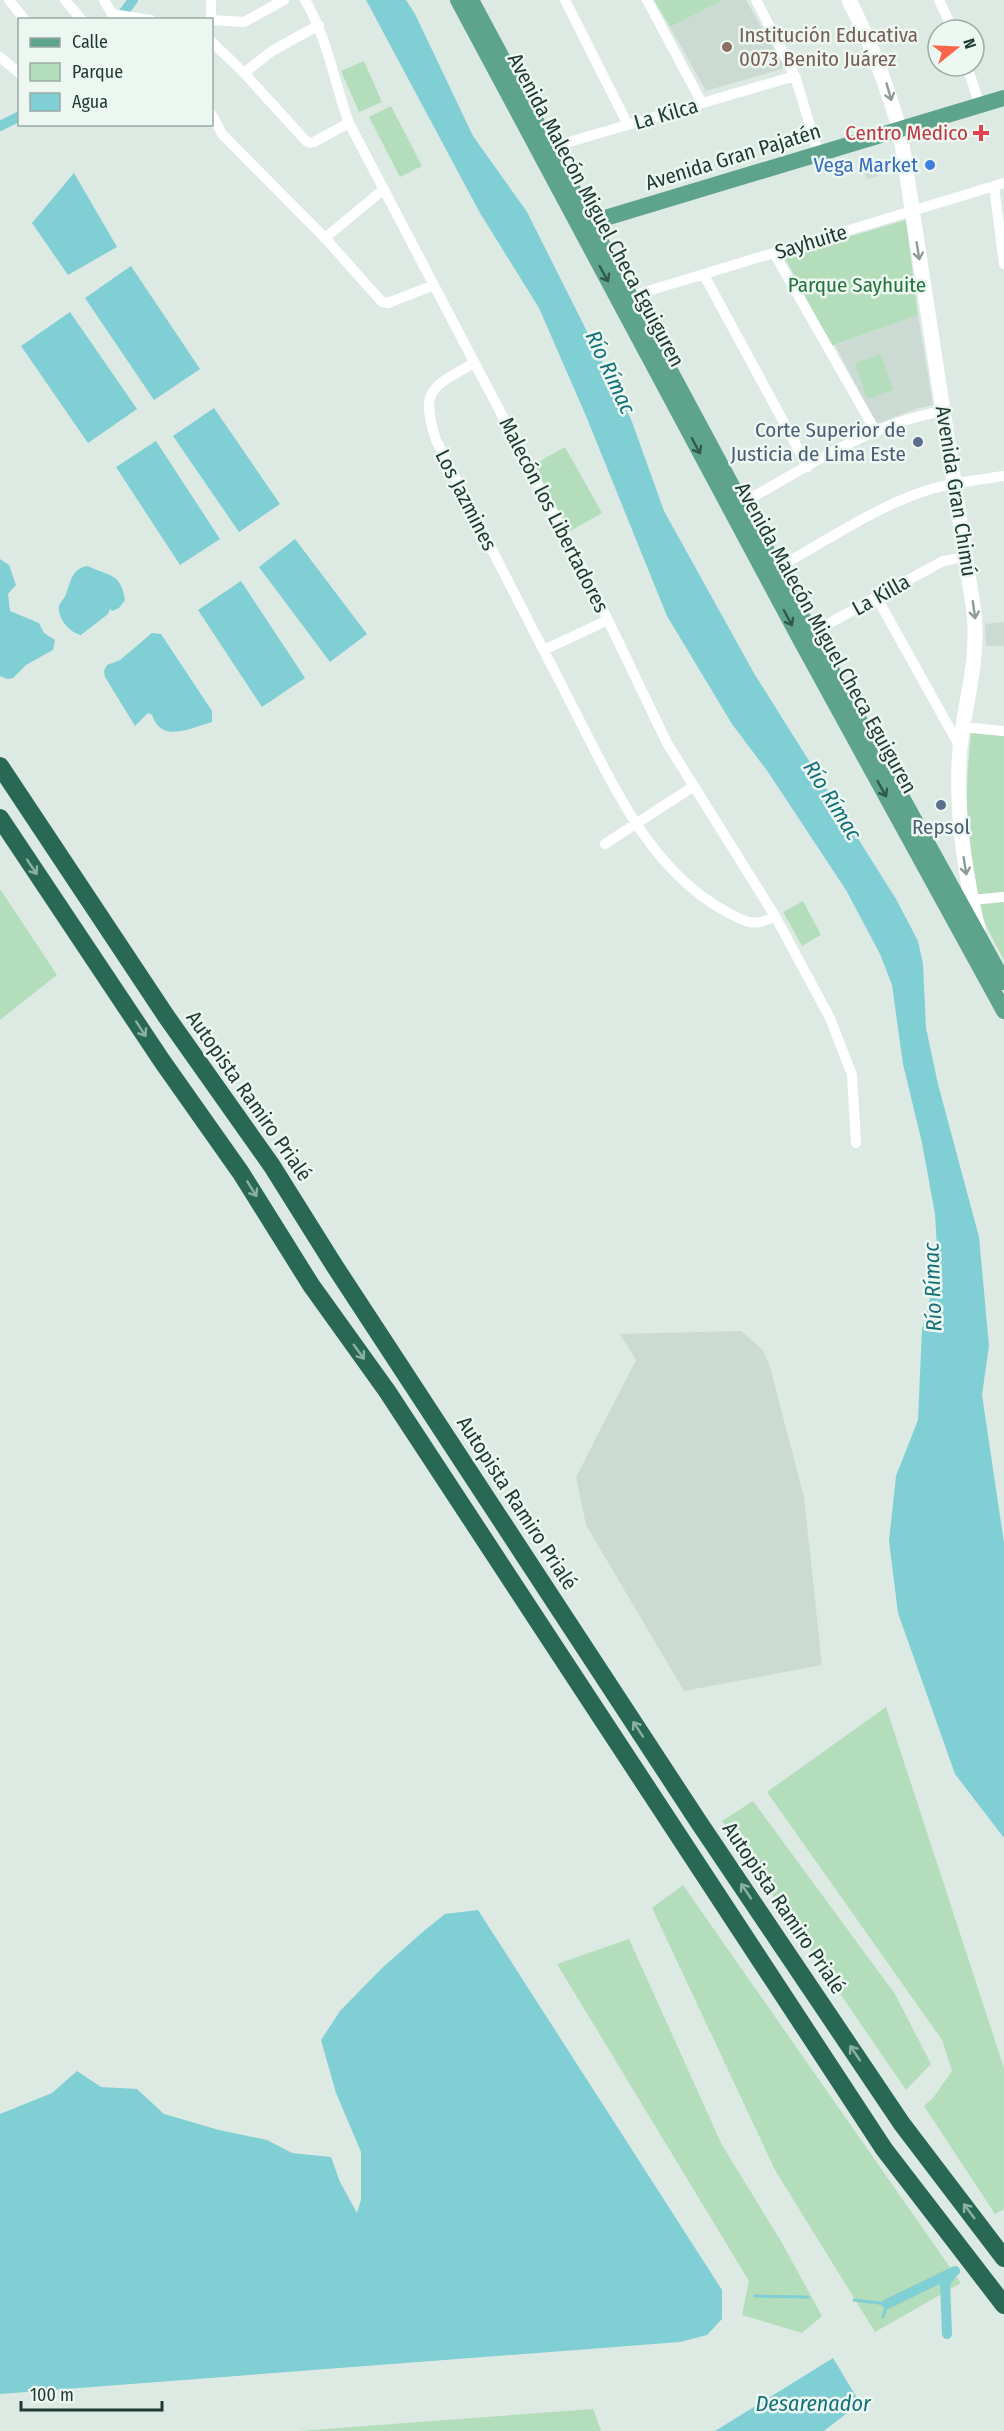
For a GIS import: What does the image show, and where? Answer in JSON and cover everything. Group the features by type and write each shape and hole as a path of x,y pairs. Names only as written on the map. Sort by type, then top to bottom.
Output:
{"highway":[{"name":"Autopista Ramiro Prialé","path":"0,766 166,1016 272,1166 334,1265 711,1840 902,2124 1004,2258"},
{"path":"0,818 162,1061 241,1173 311,1285 387,1391 884,2149 1004,2305"}],"main road":[{"name":"Avenida Malecón Miguel Checa Eguiguren","path":"458,0 544,149 806,636 999,986"},
{"name":"Avenida Malecón Miguel Checa Eguiguren","path":"471,0 544,149"},
{"name":"Avenida Gran Pajatén","path":"585,225 1004,98"},
{"name":"Avenida Malecón Miguel Checa Eguiguren","path":"625,298 777,568 806,636 981,942 999,986 1004,1011"}],"street":[{"path":"9,0 23,18"},
{"path":"65,0 80,18"},
{"path":"104,0 117,16 134,18"},
{"path":"211,0 211,18"},
{"path":"213,20 244,22 284,0"},
{"name":"Malecón los Libertadores","path":"305,0 319,25 349,123 608,620 668,743 775,916 830,1018 852,1075 856,1143"},
{"path":"565,0 628,124"},
{"path":"647,0 702,103"},
{"path":"756,0 795,76 819,155"},
{"name":"Avenida Gran Chimú","path":"849,0 877,57 900,131 974,612 976,642 974,670 961,747 960,819 962,852 981,942"},
{"path":"939,0 947,18"},
{"path":"244,73 272,51 319,25"},
{"path":"213,43 310,143 349,123"},
{"path":"0,57 18,72"},
{"name":"La Kilca","path":"544,149 795,76"},
{"path":"971,78 980,106"},
{"path":"213,117 222,134 325,238 382,302 388,303 434,285"},
{"path":"999,185 1004,264"},
{"name":"Sayhuite","path":"625,298 999,185"},
{"path":"325,238 384,189"},
{"path":"774,253 875,430"},
{"path":"704,275 808,466"},
{"name":"Los Jazmines","path":"474,363 434,388 427,404 430,424 436,440 625,808 667,865 702,897 753,924 764,922 775,916"},
{"path":"742,503 875,430 906,419 944,411"},
{"path":"777,568 904,499 934,488 1004,476"},
{"name":"La Killa","path":"806,636 943,561 965,556"},
{"path":"877,598 961,747"},
{"path":"544,650 608,620"},
{"path":"963,727 1004,731"},
{"path":"605,844 694,786"},
{"path":"971,900 1004,897"}],"shaded area":[{"name":"Institución Educativa 0073 Benito Juárez","path":"723,0 746,0 785,68 706,91 670,27"},
{"path":"893,156 895,170 867,179 863,166"},
{"path":"918,315 933,405 915,409 876,424 835,345"},
{"path":"1004,622 1004,646 986,646 985,624"},
{"path":"741,1331 763,1350 770,1367 804,1497 822,1665 684,1691 586,1525 576,1477 636,1360 620,1334"}],"green space":[{"path":"654,0 723,0 670,27"},
{"path":"364,61 382,102 359,112 341,71"},
{"path":"391,106 422,166 400,177 369,117"},
{"name":"Parque Sayhuite","path":"906,220 918,315 831,346 784,256"},
{"path":"881,354 893,390 867,399 855,363"},
{"path":"565,447 602,513 570,531 533,465"},
{"path":"971,733 1004,736 1004,960 980,909 973,881 967,818"},
{"path":"0,889 57,975 0,1020"},
{"path":"803,901 821,935 802,946 783,912"},
{"path":"886,1707 1004,2068 1004,2209 995,2214 924,2106 933,2098 952,2071 942,2040 767,1792"},
{"path":"753,1801 895,1994 931,2064 906,2090 722,1821"},
{"path":"683,1885 961,2283 875,2332 775,2170 652,1908"},
{"path":"629,1939 722,2145 782,2243 822,2316 802,2333 742,2315 749,2281 557,1964"},
{"path":"593,2409 601,2431 299,2431"}],"water":[{"name":"Río Rímac","path":"366,0 406,0 415,14 473,136 527,212 631,419 664,511 755,675 896,899 918,941 923,964 926,1028 938,1084 979,1237 989,1346 982,1395 1004,1543 1004,1838 955,1774 898,1613 889,1541 896,1476 918,1420 922,1329 938,1267 935,1214 922,1143 903,1064 892,985 880,954 846,890 768,772 732,724 667,616 586,416 539,308 480,213"},
{"path":"74,173 117,247 68,275 32,223"},
{"path":"131,266 200,369 154,400 85,298"},
{"path":"70,312 137,409 88,443 21,346"},
{"path":"214,408 280,504 239,532 173,436"},
{"path":"156,441 220,539 180,565 116,467"},
{"path":"295,539 367,634 330,662 259,567"},
{"path":"0,559 9,565 16,585 8,594 10,611 39,623 44,633 55,640 53,650 26,665 13,678 7,679 0,676"},
{"path":"88,566 117,580 125,600 119,608 112,611 110,609 108,614 81,635 65,624 60,615 59,606 75,572"},
{"path":"241,581 305,678 262,707 198,610"},
{"path":"152,633 161,634 212,711 212,722 178,732 170,732 162,729 148,713 135,726 105,677 104,671 107,665 120,660"},
{"path":"478,1910 722,2290 722,2319 707,2335 680,2342 0,2394 0,2114 52,2093 77,2071 101,2087 137,2089 164,2114 219,2130 267,2140 292,2153 331,2157 340,2182 357,2213 361,2200 361,2152 336,2093 321,2040 340,2011 382,1968 425,1930 445,1914"},
{"name":"Desarenador","path":"833,2358 860,2403 824,2431 715,2431"}],"waterway":[{"path":"120,18 133,0"},
{"path":"0,126 18,117"},
{"path":"887,2304 955,2271"},
{"path":"947,2334 945,2283 952,2274"},
{"path":"755,2296 808,2297"},
{"path":"854,2300 887,2304 883,2317"}],"place":[{"name":"Institución Educativa 0073 Benito Juárez","path":"727,47"},
{"name":"Centro Medico","path":"981,133"},
{"name":"Vega Market","path":"930,165"},
{"name":"Corte Superior de Justicia de Lima Este","path":"918,442"},
{"name":"Repsol","path":"941,805"}]}
